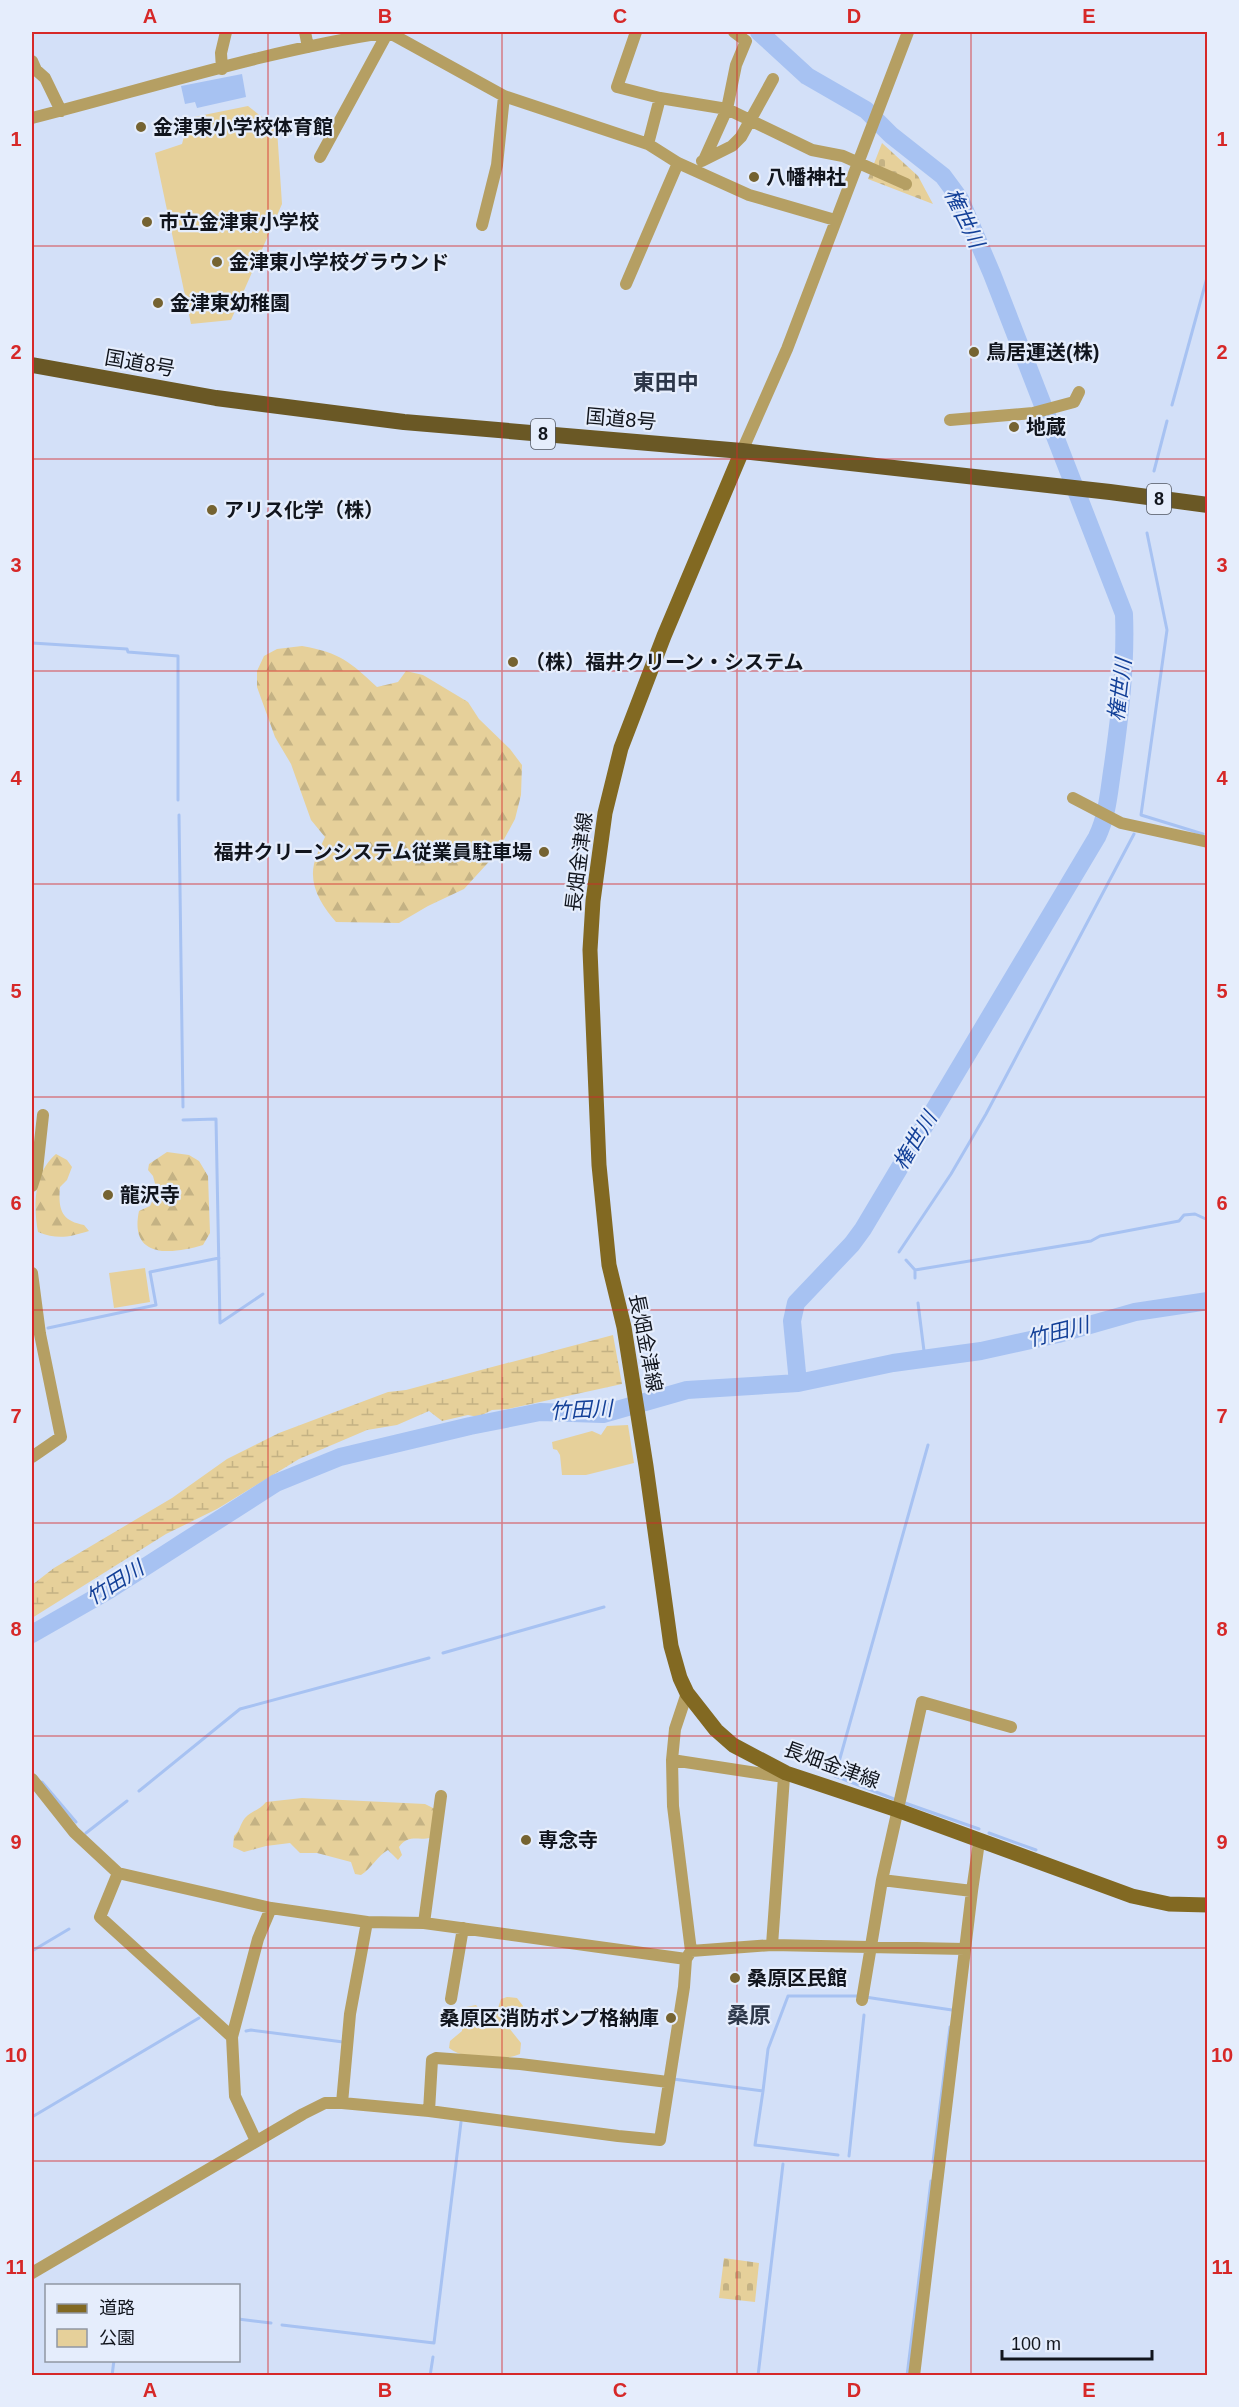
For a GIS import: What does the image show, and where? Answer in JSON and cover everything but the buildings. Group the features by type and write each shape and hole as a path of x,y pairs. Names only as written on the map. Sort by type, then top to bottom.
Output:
{"highway":[{"name":"国道8号","path":"32,365 216,398 404,422 742,451 1110,492 1208,506"}],"main road":[{"name":"長畑金津線","path":"742,451 664,636 621,748 605,813 597,865 590,950 597,1143 609,1265 624,1327 671,1646 680,1678 687,1693 716,1730 733,1745 785,1775 897,1810 1132,1896 1169,1904 1208,1905"}],"street":[{"path":"222,69 221,53 226,32"},
{"path":"306,32 308,47"},
{"path":"32,118 308,47 378,32 389,32 504,96 648,144 683,165 749,195 835,220"},
{"path":"320,157 389,32"},
{"path":"636,32 617,87 660,98 727,109 812,150 843,156 906,184"},
{"path":"704,160 727,109 736,65 746,41 734,32"},
{"path":"742,451 787,349 908,32"},
{"path":"32,60 36,70 45,78 61,111"},
{"path":"683,165 704,160 732,147 751,120 773,79"},
{"path":"482,225 496,165 504,96"},
{"path":"648,144 660,98"},
{"path":"626,284 683,165"},
{"path":"951,420 1033,413 1077,397"},
{"path":"1073,798 1121,823 1208,842"},
{"path":"32,1186 37,1170 43,1115"},
{"path":"32,1273 35,1328 61,1437 32,1457"},
{"path":"32,2273 256,2141 326,2103 429,2111 660,2140 689,1955 673,1806 672,1760 675,1729 687,1693"},
{"path":"862,2000 882,1880 922,1702 1011,1727"},
{"path":"672,1760 785,1775 772,1945"},
{"path":"32,1779 74,1832 118,1873 271,1908 367,1922 424,1923 689,1955 772,1945 965,1949"},
{"path":"424,1923 441,1796"},
{"path":"914,2376 972,1891 980,1842"},
{"path":"118,1873 100,1917 232,2037"},
{"path":"882,1880 972,1891"},
{"path":"256,2141 235,2096 232,2037 258,1939 271,1908"},
{"path":"342,2103 350,2013 367,1922"},
{"path":"452,1999 463,1928"},
{"path":"429,2111 432,2060 436,2058 520,2064 668,2082"}],"green space":[{"name":"金津東小学校グラウンド","path":"248,106 277,129 282,204 231,320 191,324 155,153 182,144 189,118"},
{"path":"882,143 918,176 933,204 868,179"},
{"path":"302,646 336,655 377,687 398,682 406,671 423,675 468,702 479,719 510,749 522,765 521,795 515,819 496,854 464,889 399,923 336,922 315,888 314,864 325,837 311,820 291,764 275,737 257,687 257,671 264,656 277,649"},
{"path":"167,1152 189,1155 199,1161 208,1176 210,1233 203,1245 178,1251 166,1251 146,1245 140,1238 139,1211 150,1206 157,1191 153,1176 148,1170 149,1164"},
{"path":"56,1154 67,1160 72,1167 67,1180 60,1187 63,1213 70,1220 84,1225 89,1231 64,1237 38,1232 36,1200 39,1180 43,1170"},
{"path":"145,1268 150,1302 114,1308 109,1273"},
{"path":"613,1335 622,1384 508,1409 492,1410 478,1417 468,1415 442,1421 429,1411 397,1425 367,1430 299,1459 217,1509 166,1534 32,1618 32,1585 54,1568 172,1498 227,1459 279,1433 388,1392 406,1390"},
{"path":"628,1425 634,1463 586,1475 562,1475 560,1455 557,1450 553,1449 552,1442 592,1431 601,1435 607,1426"},
{"path":"302,1798 425,1804 435,1809 432,1837 407,1840 399,1847 402,1855 398,1860 388,1850 361,1875 355,1874 351,1862 317,1853 300,1853 290,1843 244,1852 233,1847 234,1836 245,1818 266,1802"},
{"path":"517,1998 523,2006 520,2019 513,2021 509,2028 521,2043 520,2054 494,2059 464,2055 449,2048 450,2041 462,2031 462,2017 466,2007 476,2005 487,2018 495,2017 501,1999"},
{"path":"724,2258 759,2263 755,2302 719,2298"}],"water":[{"path":"242,74 246,97 197,108 195,102 185,104 181,86"}],"waterway":[{"name":"権世川","path":"759,32 807,76 866,110 891,135 943,176 960,199 992,274 1124,614 1120,709 1108,802 1101,828 863,1229 852,1244 796,1303 792,1321 798,1383"},
{"path":"1172,405 1208,274"},
{"path":"1154,471 1167,421"},
{"path":"1147,533 1167,630 1141,815 1203,834"},
{"path":"32,643 127,649 128,652 178,656 178,800"},
{"path":"179,815 183,1107"},
{"path":"899,1252 951,1174 986,1114 1134,834"},
{"path":"183,1120 216,1119 220,1323 263,1294"},
{"path":"906,1260 915,1270 1091,1241 1100,1236 1179,1221 1184,1215 1195,1214 1208,1220"},
{"path":"48,1328 156,1305 150,1272 219,1258"},
{"path":"915,1270 915,1278"},
{"name":"竹田川","path":"32,1634 109,1590 276,1483 340,1457 540,1412 603,1414 687,1390 798,1383 893,1363 981,1351 1058,1334 1135,1312 1208,1301"},
{"path":"918,1303 925,1359"},
{"path":"894,1799 835,1776 928,1445"},
{"path":"443,1653 604,1607"},
{"path":"139,1791 240,1709 429,1658"},
{"path":"42,1782 76,1822"},
{"path":"86,1833 127,1801"},
{"path":"905,1803 979,1829"},
{"path":"989,1833 1036,1850"},
{"path":"32,1951 69,1929"},
{"path":"673,2079 763,2091 768,2049 788,1996 858,1996"},
{"path":"865,1997 952,2010"},
{"path":"849,2156 864,2015"},
{"path":"32,2117 199,2018"},
{"path":"933,2162 950,2027"},
{"path":"246,2031 343,2042"},
{"path":"763,2091 755,2145 838,2155"},
{"path":"282,2325 434,2343 461,2122"},
{"path":"758,2376 783,2164"},
{"path":"907,2376 931,2181"},
{"path":"240,2319 271,2323"},
{"path":"430,2376 433,2357"},
{"path":"112,2376 114,2362"}],"place":[{"name":"金津東小学校体育館","path":"141,127"},
{"name":"八幡神社","path":"754,177"},
{"name":"市立金津東小学校","path":"147,222"},
{"name":"金津東小学校グラウンド","path":"217,262"},
{"name":"金津東幼稚園","path":"158,303"},
{"name":"鳥居運送(株)","path":"974,352"},
{"name":"地蔵","path":"1014,427"},
{"name":"アリス化学（株）","path":"212,510"},
{"name":"（株）福井クリーン・システム","path":"513,662"},
{"name":"福井クリーンシステム従業員駐車場","path":"544,852"},
{"name":"龍沢寺","path":"108,1195"},
{"name":"専念寺","path":"526,1840"},
{"name":"桑原区民館","path":"735,1978"},
{"name":"桑原区消防ポンプ格納庫","path":"671,2018"}],"district":[{"name":"東田中","path":"666,382"},
{"name":"桑原","path":"749,2015"}]}
